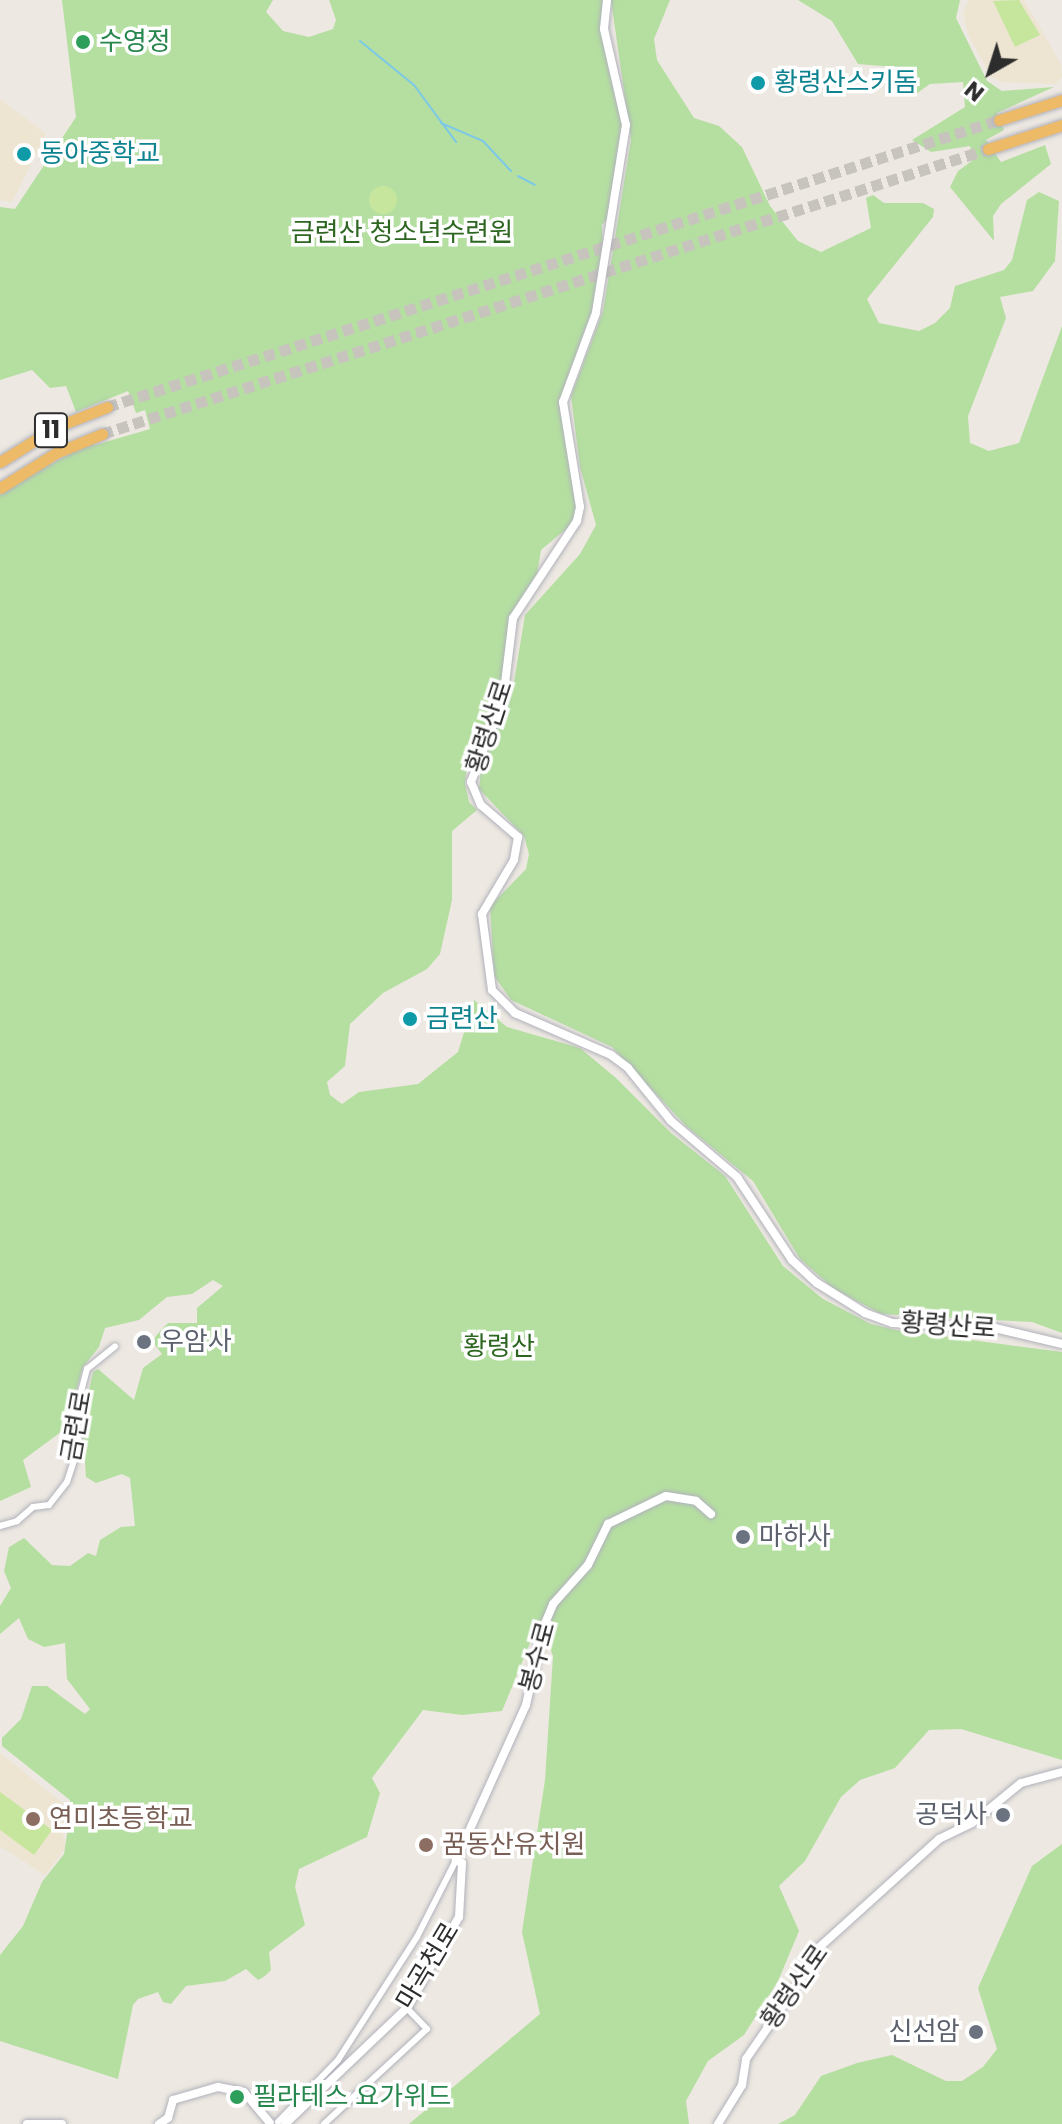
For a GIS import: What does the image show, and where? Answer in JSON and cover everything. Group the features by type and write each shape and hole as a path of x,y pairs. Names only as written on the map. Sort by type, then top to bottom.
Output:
{"highway":[{"path":"999,120 1062,100"},
{"path":"988,149 1062,125"},
{"name":"11","path":"0,462 56,427 107,407"},
{"name":"11","path":"0,488 56,453 102,434"}],"street":[{"name":"황령산로","path":"607,0 604,29 626,125 596,313 563,402 580,507 577,521 513,618 503,699 471,782 481,805 518,837 514,860 485,900 482,914 492,990 515,1013 611,1055 628,1068 671,1121 737,1177 792,1260 817,1283 865,1313 892,1323 995,1328 1062,1344"},
{"name":"금련로","path":"0,1526 17,1521 33,1507 49,1505 67,1482 79,1444 75,1415 87,1369 115,1346"},
{"name":"봉수로","path":"456,1860 526,1705 553,1604 588,1565 608,1524 666,1496 696,1501 711,1514"},
{"name":"황령산로","path":"718,2124 742,2085 746,2059 800,1981 813,1953 852,1914 890,1888 930,1846 972,1823 1021,1783 1062,1772"},
{"name":"마곡천로","path":"276,2123 407,2008 459,1917 462,1863 456,1860"},
{"path":"159,2124 168,2118 173,2100 218,2087 244,2092 276,2123 338,2060 417,1937 456,1860"},
{"path":"324,2124 427,2029 407,2008"},
{"path":"27,2124 62,2124"}],"shaded area":[{"path":"969,0 1024,0 1061,64 1062,77 1055,84 1003,82 991,77 968,34 963,13"},
{"path":"0,99 46,134 12,202 0,200"},
{"name":"연미초등학교","path":"0,1753 69,1808 61,1830 67,1846 45,1875 0,1846"}],"green space":[{"name":"황령산","path":"62,0 273,0 266,12 283,31 309,37 333,29 336,20 329,0 604,0 602,27 624,124 611,215 602,225 603,250 593,308 563,390 577,506 572,524 541,550 537,575 512,614 500,696 468,756 465,783 469,802 477,810 452,831 452,900 440,954 427,969 383,993 350,1024 345,1066 327,1082 330,1095 342,1104 359,1092 418,1084 458,1052 474,1000 507,1027 580,1048 616,1078 671,1133 725,1176 783,1266 823,1299 871,1324 896,1330 1062,1352 1062,1760 961,1729 929,1730 895,1768 860,1780 841,1797 805,1861 779,1886 799,1931 778,1981 744,2035 708,2061 686,2101 689,2124 409,2124 540,2014 522,1932 545,1780 553,1656 539,1621 502,1711 462,1715 423,1710 372,1778 380,1793 367,1837 299,1869 295,1887 305,1925 269,1952 271,1970 265,1976 258,1980 246,1969 225,1981 186,1986 171,2004 163,2002 158,1992 138,1999 133,2005 118,2079 0,2041 0,1955 23,1926 42,1882 64,1854 71,1808 70,1800 2,1746 2,1738 21,1719 32,1686 47,1686 85,1714 90,1709 67,1679 65,1643 44,1647 28,1639 19,1618 0,1634 0,1606 11,1588 4,1571 9,1547 24,1538 52,1565 70,1566 88,1553 96,1556 100,1540 121,1527 135,1526 130,1478 122,1474 96,1483 86,1477 82,1421 93,1372 98,1369 134,1400 143,1368 162,1354 152,1341 168,1323 197,1323 197,1308 223,1286 213,1280 192,1294 167,1297 139,1320 105,1328 99,1347 83,1367 65,1429 23,1460 31,1487 0,1501 0,492 93,441 95,445 150,429 145,410 136,413 128,391 76,412 66,386 50,388 32,370 0,380 0,207 15,209 76,117"},
{"path":"611,0 670,0 654,39 657,60 694,118 719,126 742,147 770,206 798,241 821,252 871,228 866,198 873,195 884,203 923,203 934,209 933,217 867,299 879,323 919,331 935,323 950,308 955,286 1004,270 1012,260 1027,200 1039,192 1059,201 1055,261 1033,291 1000,297 1006,318 968,416 970,443 989,451 1019,443 1062,326 1062,1333 1032,1322 881,1314 833,1288 800,1259 753,1181 687,1127 612,1047 511,1000 494,976 490,906 526,869 529,854 524,836 479,789 483,751 513,688 525,615 580,554 596,525 580,467 571,396 603,311 631,140"},
{"path":"798,0 960,0 956,18 987,81 1002,91 1054,87 997,113 1004,130 986,140 1001,162 1045,145 1051,164 1001,204 993,216 994,241 950,187 958,171 973,160 970,146 931,152 912,140 965,107 963,82 930,84 913,96 890,92 894,67 858,64 832,21"},
{"path":"1019,0 1040,35 1015,47 993,1"},
{"path":"383,186 393,190 397,200 393,210 383,214 373,210 369,200 373,190"},
{"path":"0,1792 52,1830 34,1855 0,1830"},
{"path":"1062,1844 1062,2124 778,2124 795,2115 821,2076 857,2063 892,2055 946,2081 962,2081 983,2067 997,2049 978,1988 1032,1866"}],"waterway":[{"path":"360,41 414,85 456,142"},
{"path":"441,123 483,141 511,171"},
{"path":"518,176 535,185"}],"tunnel":[{"path":"107,407 999,120"},
{"path":"102,434 988,149"}],"place":[{"name":"수영정","path":"83,42"},
{"name":"황령산스키돔","path":"758,83"},
{"name":"동아중학교","path":"24,154"},
{"name":"금련산","path":"410,1019"},
{"name":"우암사","path":"144,1342"},
{"name":"마하사","path":"743,1537"},
{"name":"공덕사","path":"1003,1815"},
{"name":"연미초등학교","path":"33,1819"},
{"name":"꿈동산유치원","path":"426,1845"},
{"name":"신선암","path":"976,2032"},
{"name":"필라테스 요가위드","path":"237,2097"}],"park label":[{"name":"금련산 청소년수련원","path":"402,233"}]}
